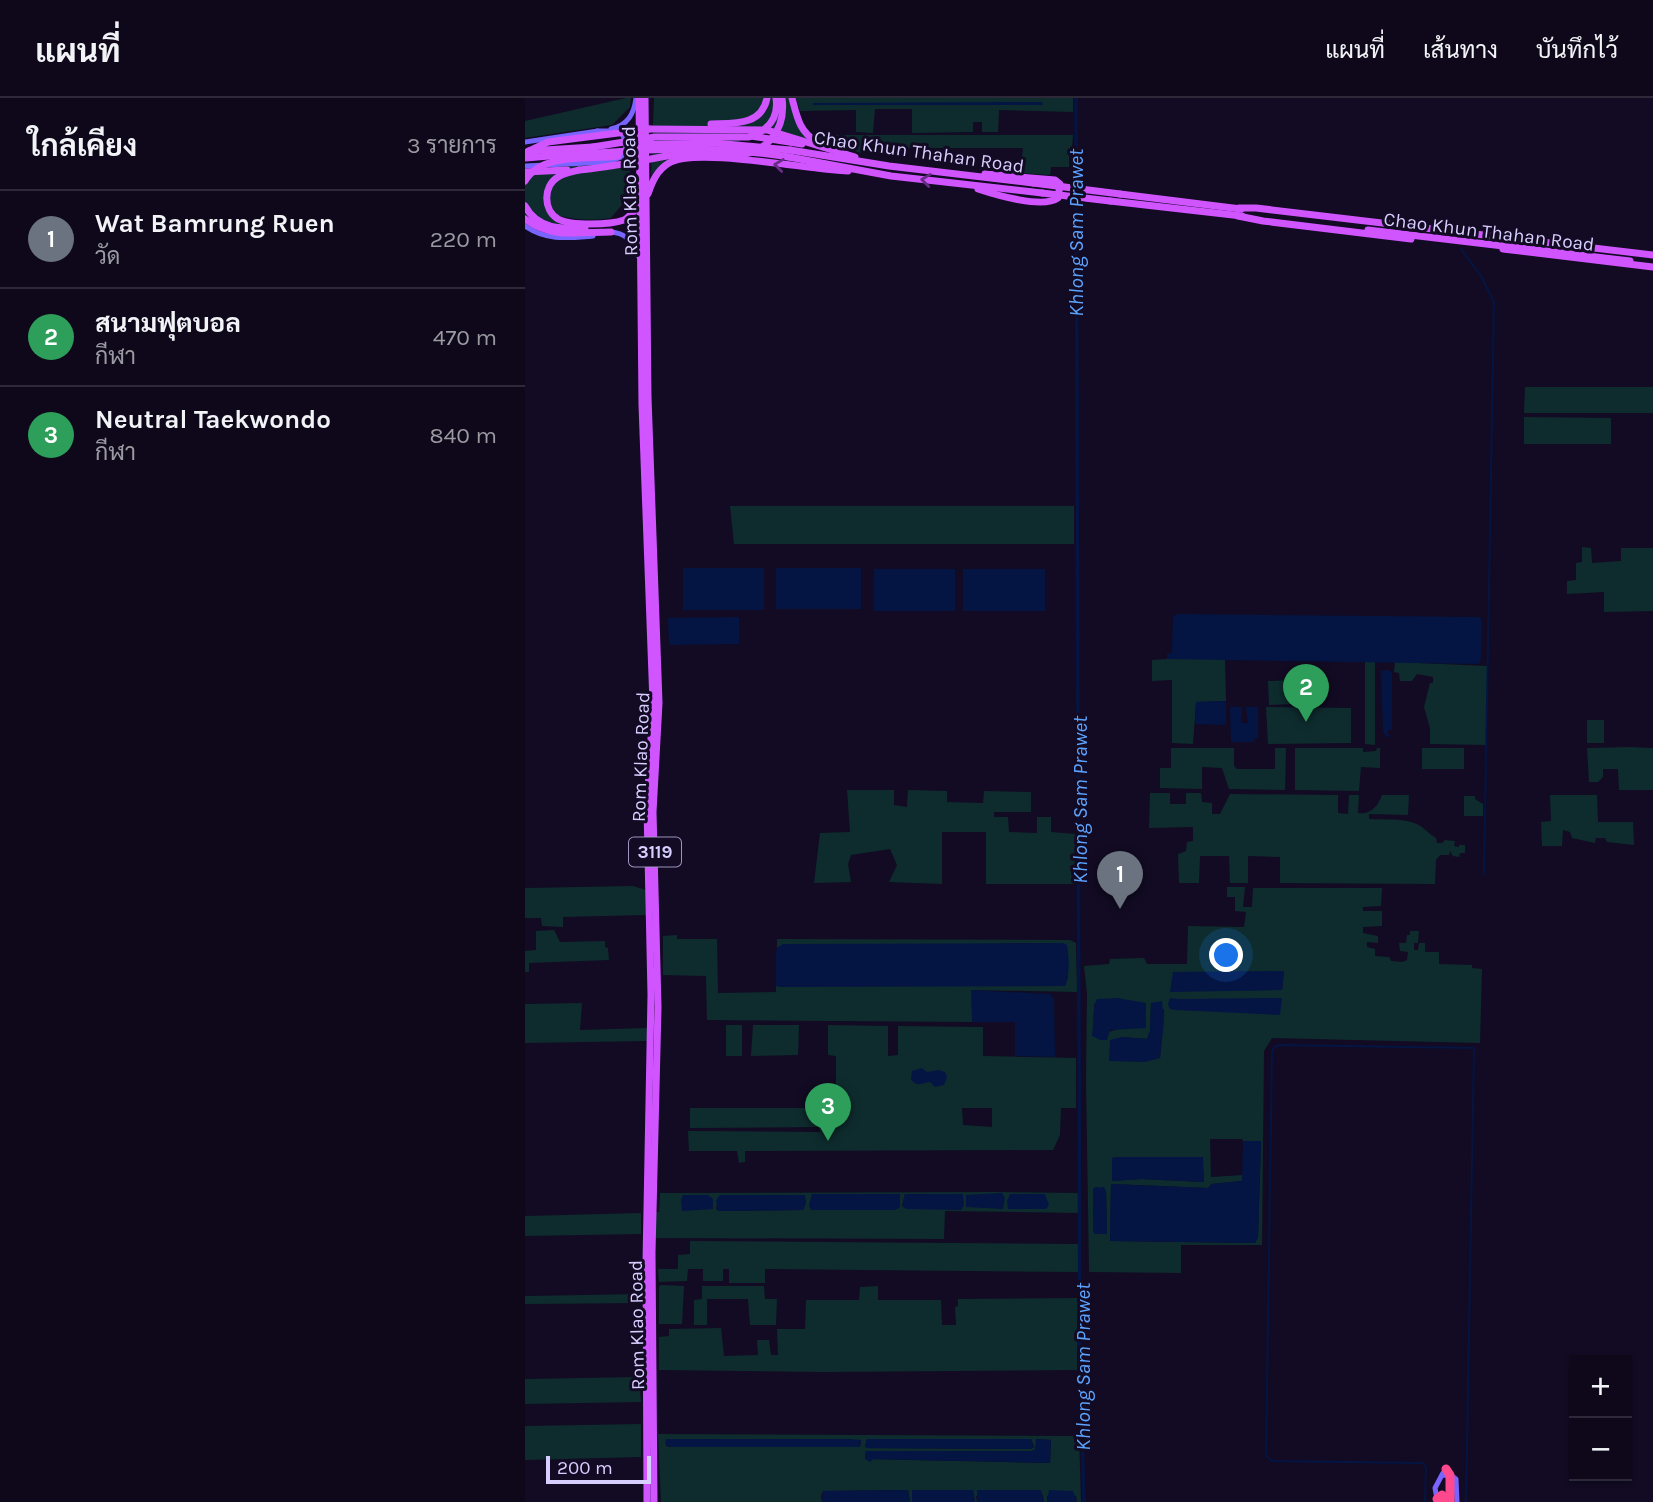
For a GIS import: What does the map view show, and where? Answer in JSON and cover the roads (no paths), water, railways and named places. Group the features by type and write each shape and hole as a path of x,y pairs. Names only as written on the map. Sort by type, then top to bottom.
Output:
{"highway":[{"path":"1443,1501 1447,1476"}],"main road":[{"path":"525,142 613,129 625,123 633,114 637,98"},
{"name":"Rom Klao Road","path":"637,98 644,477 653,704 647,803 652,995 646,1259 647,1502"},
{"name":"Rom Klao Road","path":"647,98 648,403 659,703 653,812 658,1007 652,1252 654,1502"},
{"path":"525,152 548,142 649,129 741,122 758,116 765,108 767,98"},
{"path":"525,152 593,147 655,137 749,136 762,131 772,122 776,113 776,98"},
{"path":"525,172 614,166 680,154 739,155 758,150 779,130 783,112 782,98"},
{"path":"792,98 804,132 827,148"},
{"path":"649,129 767,131 873,164"},
{"path":"525,166 608,162 624,156 626,147 623,135 614,131 597,131"},
{"path":"682,159 673,155 672,133 732,134 827,148"},
{"name":"Chao Khun Thahan Road","path":"593,147 703,142 1120,194 1239,212 1653,261"},
{"name":"Chao Khun Thahan Road","path":"651,150 728,149 789,153 869,172 969,185 1239,212 1275,223 1514,251 1653,261"},
{"path":"525,158 651,150"},
{"path":"525,181 534,170 549,163 651,150"},
{"path":"646,202 660,170 669,163 682,159 737,160 823,170 869,172"},
{"path":"579,170 556,177 549,186 548,206 554,215 572,223 619,221 627,218 636,209"},
{"path":"969,185 995,195 1022,200 1051,202 1058,198 1060,184 1055,180 995,173 978,177"},
{"path":"525,206 535,219 544,225 560,229 623,225 631,220 639,194"},
{"name":"Chao Khun Thahan Road","path":"1239,212 1256,208 1502,237 1653,261"},
{"path":"525,219 550,232 611,232 627,237 640,259"},
{"path":"525,226 541,235 563,239 611,232"},
{"path":"1502,237 1502,249"},
{"path":"1514,239 1514,251"},
{"path":"1443,1501 1435,1488 1447,1476 1458,1482 1457,1502"}],"water":[{"path":"1042,102 1043,105 813,105 813,103"},
{"path":"683,568 764,568 764,610 683,610"},
{"path":"776,568 861,568 861,609 776,609"},
{"path":"874,569 955,569 955,611 874,611"},
{"path":"963,569 1045,569 1045,611 963,611"},
{"path":"1176,614 1478,617 1482,622 1481,658 1479,664 1167,659 1167,654 1172,653 1173,617"},
{"path":"739,617 739,644 669,645 668,618"},
{"path":"1389,670 1392,673 1392,730 1388,730 1388,735 1392,736 1386,737 1383,730 1381,671"},
{"path":"1226,701 1226,725 1195,724 1196,702"},
{"path":"1230,707 1242,707 1241,723 1248,723 1246,707 1258,707 1258,738 1254,739 1254,742 1231,742"},
{"path":"783,944 1067,945 1069,961 1065,986 776,986 776,952"},
{"path":"1284,971 1282,990 1170,992 1173,972"},
{"path":"971,990 1050,994 1054,999 1055,1057 1015,1056 1015,1022 972,1022"},
{"path":"1117,998 1146,1003 1146,1028 1110,1030 1107,1040 1092,1036 1095,1002 1097,999"},
{"path":"1170,998 1282,998 1280,1015 1175,1010 1168,1005"},
{"path":"1162,1001 1164,1022 1160,1058 1145,1062 1109,1061 1110,1040 1122,1037 1147,1039 1151,1003"},
{"path":"922,1068 927,1072 945,1072 947,1077 944,1085 935,1087 930,1082 915,1083 911,1079 912,1071"},
{"path":"1243,1141 1261,1141 1258,1237 1255,1243 1110,1241 1111,1184 1208,1188 1211,1184 1242,1181"},
{"path":"1203,1157 1204,1182 1141,1179 1112,1181 1112,1158"},
{"path":"1104,1187 1107,1234 1095,1234 1093,1188"},
{"path":"1002,1193 1005,1198 1003,1209 966,1207 966,1195"},
{"path":"812,1194 900,1194 900,1207 895,1210 811,1210 809,1205"},
{"path":"905,1194 963,1194 964,1205 961,1210 906,1209 902,1206"},
{"path":"1010,1194 1045,1194 1049,1205 1046,1209 1008,1209"},
{"path":"683,1195 708,1195 713,1199 713,1209 682,1211"},
{"path":"720,1195 805,1195 806,1202 803,1210 718,1211 716,1200"},
{"path":"666,1439 861,1440 860,1447 670,1447 665,1444"},
{"path":"867,1439 1031,1439 1034,1447 867,1448"},
{"path":"1036,1439 1051,1440 1050,1463 873,1459 870,1462 865,1459 866,1451 1031,1451 1035,1450"},
{"path":"908,1490 910,1502 822,1502 823,1491"},
{"path":"912,1490 973,1490 975,1502 912,1502"},
{"path":"977,1490 1041,1490 1044,1502 977,1502"},
{"path":"1049,1490 1073,1491 1077,1502 1047,1502"}],"waterway":[{"name":"Khlong Sam Prawet","path":"1076,98 1080,1369 1084,1502"},
{"path":"1461,249 1481,276 1494,302 1484,874"},
{"path":"1425,1502 1426,1467 1423,1463 1272,1461 1266,1456 1272,1053 1274,1047 1280,1045 1474,1048 1466,1502"}],"place":[{"name":"สนามฟุตบอล","path":"1306,722"},
{"name":"Wat Bamrung Ruen","path":"1120,909"},
{"name":"Neutral Taekwondo","path":"828,1141"}]}
